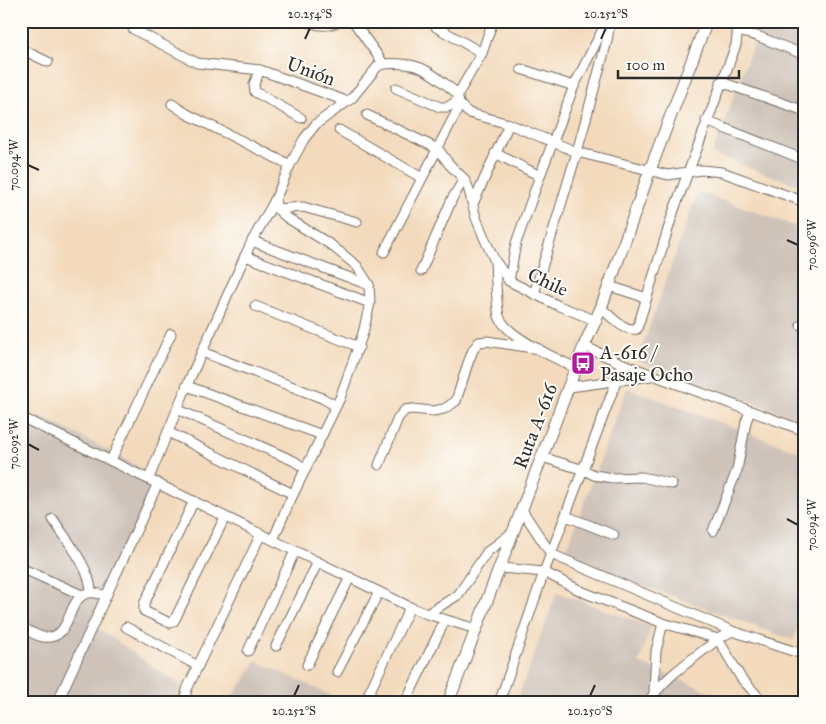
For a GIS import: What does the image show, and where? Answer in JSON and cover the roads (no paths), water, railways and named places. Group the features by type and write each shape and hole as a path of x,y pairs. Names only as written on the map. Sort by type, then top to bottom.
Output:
{"main road":[{"name":"Ruta A-616","path":"448,703 584,346 601,308 650,170 707,21"}],"street":[{"path":"304,21 330,26 340,21"},
{"path":"353,21 383,63 423,68 459,100 469,113 509,124 577,152 668,175 701,170 722,172 805,202"},
{"path":"384,252 438,149 482,53 494,21"},
{"path":"510,281 516,243 540,176 574,86 608,21"},
{"path":"534,294 577,152 607,41 608,21"},
{"path":"601,308 624,328 637,329 674,210 736,45 738,27 734,21"},
{"path":"436,27 482,53"},
{"name":"Unión","path":"133,29 196,63 260,70 346,102 352,98 378,66 383,63"},
{"path":"737,31 757,36 805,55"},
{"path":"21,63 24,50 48,62"},
{"path":"521,68 574,86"},
{"path":"260,70 254,84 255,92 301,118"},
{"path":"721,82 805,112"},
{"path":"396,88 440,106 448,107 459,100"},
{"path":"148,478 252,240 276,205 290,165 304,140 316,124 346,102"},
{"path":"172,104 187,114 290,165"},
{"path":"367,115 438,149 466,183 452,200 421,271"},
{"path":"706,121 805,160"},
{"path":"473,204 509,124"},
{"path":"339,130 422,178"},
{"path":"495,153 540,176"},
{"name":"Chile","path":"466,183 476,218 494,259 510,281 534,294 596,321"},
{"path":"276,205 303,206 357,222"},
{"path":"273,540 336,406 358,347 370,303 369,285 357,266 331,245 286,217 276,205"},
{"path":"252,240 369,285"},
{"path":"245,256 370,303"},
{"path":"494,259 500,316 504,326 538,349 576,368"},
{"path":"609,286 647,298"},
{"path":"255,306 358,347"},
{"path":"111,460 171,334"},
{"path":"379,465 398,418 405,410 412,408 434,411 444,409 456,401 468,362 479,342 487,341 538,349"},
{"path":"584,346 623,364 805,431"},
{"path":"202,352 322,398 336,406"},
{"path":"499,703 544,572 623,364"},
{"path":"569,387 653,375"},
{"path":"187,386 322,435"},
{"path":"177,409 294,461 306,469"},
{"path":"713,531 737,470 746,422 750,411"},
{"path":"21,417 410,607 426,614 476,629"},
{"path":"168,432 293,494"},
{"path":"542,457 594,475 614,478 642,477 672,484"},
{"path":"57,703 158,483"},
{"path":"194,501 144,604 144,611 170,624 174,621 226,516"},
{"path":"522,510 551,554 732,631 804,653"},
{"path":"566,516 614,535"},
{"path":"53,519 86,570 91,583 91,591"},
{"path":"426,614 458,595 487,552 514,531"},
{"path":"184,703 187,689 261,534"},
{"path":"248,651 295,551"},
{"path":"276,646 318,562"},
{"path":"21,568 82,595"},
{"path":"501,568 544,572 582,592 663,624 718,639 741,678 764,703"},
{"path":"306,664 350,578"},
{"path":"21,627 41,637 57,635 62,630 77,600 82,595 91,591 106,596"},
{"path":"337,672 379,592"},
{"path":"368,693 410,607"},
{"path":"405,703 445,620"},
{"path":"654,692 656,651 663,624"},
{"path":"126,627 198,666"},
{"path":"648,703 654,692 679,670 718,639 732,631"}],"place":[{"name":"A-616 / Pasaje Ocho","path":"583,363"}]}
